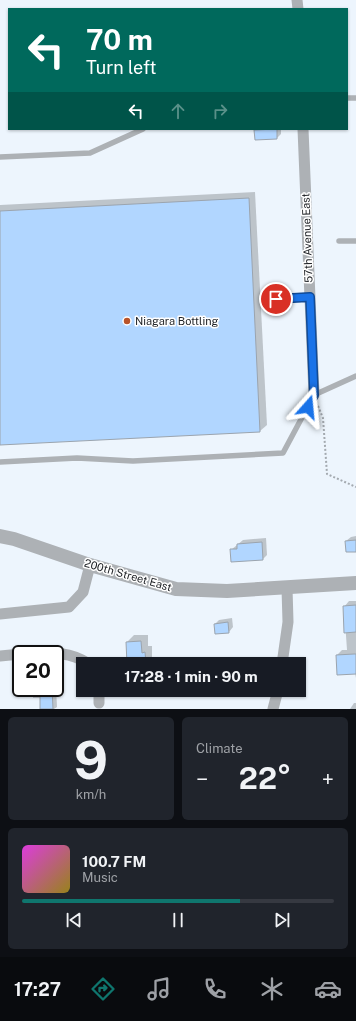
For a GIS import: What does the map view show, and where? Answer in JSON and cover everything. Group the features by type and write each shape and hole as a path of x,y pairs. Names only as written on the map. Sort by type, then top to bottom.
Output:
{"street":[{"name":"57th Avenue East","path":"303,130 314,395"},
{"name":"200th Street East","path":"0,536 14,539 90,565 176,589 227,591 356,583"},
{"path":"0,614 69,607 84,592 90,565"},
{"path":"283,657 288,622 288,588"},
{"path":"64,654 76,657"},
{"path":"0,656 12,655"},
{"path":"99,697 99,703"},
{"path":"273,709 276,697"}],"lane":[{"path":"0,158 90,154 141,130"},
{"path":"339,241 356,241"},
{"path":"276,299 310,297"},
{"path":"0,462 77,458 133,461 283,453 314,395 356,376"}],"path":[{"path":"314,395 323,418 327,474 356,487"}],"building":[{"path":"254,130 277,130 277,139 255,140"},
{"name":"Niagara Bottling","path":"249,198 260,432 0,445 0,211"},
{"path":"356,540 356,552 346,552 345,541"},
{"path":"262,542 263,560 231,562 230,549 237,549 237,544"},
{"path":"356,605 356,632 344,633 343,606"},
{"path":"228,622 229,633 215,634 214,624"},
{"path":"141,641 142,653 145,652 145,657 127,657 126,642"},
{"path":"356,654 356,674 337,675 336,655"},
{"path":"40,697 52,697 53,709 40,709"}],"place":[{"name":"Niagara Bottling","path":"127,321"}],"route":[{"path":"276,299 310,297 314,395 308,407"}]}
